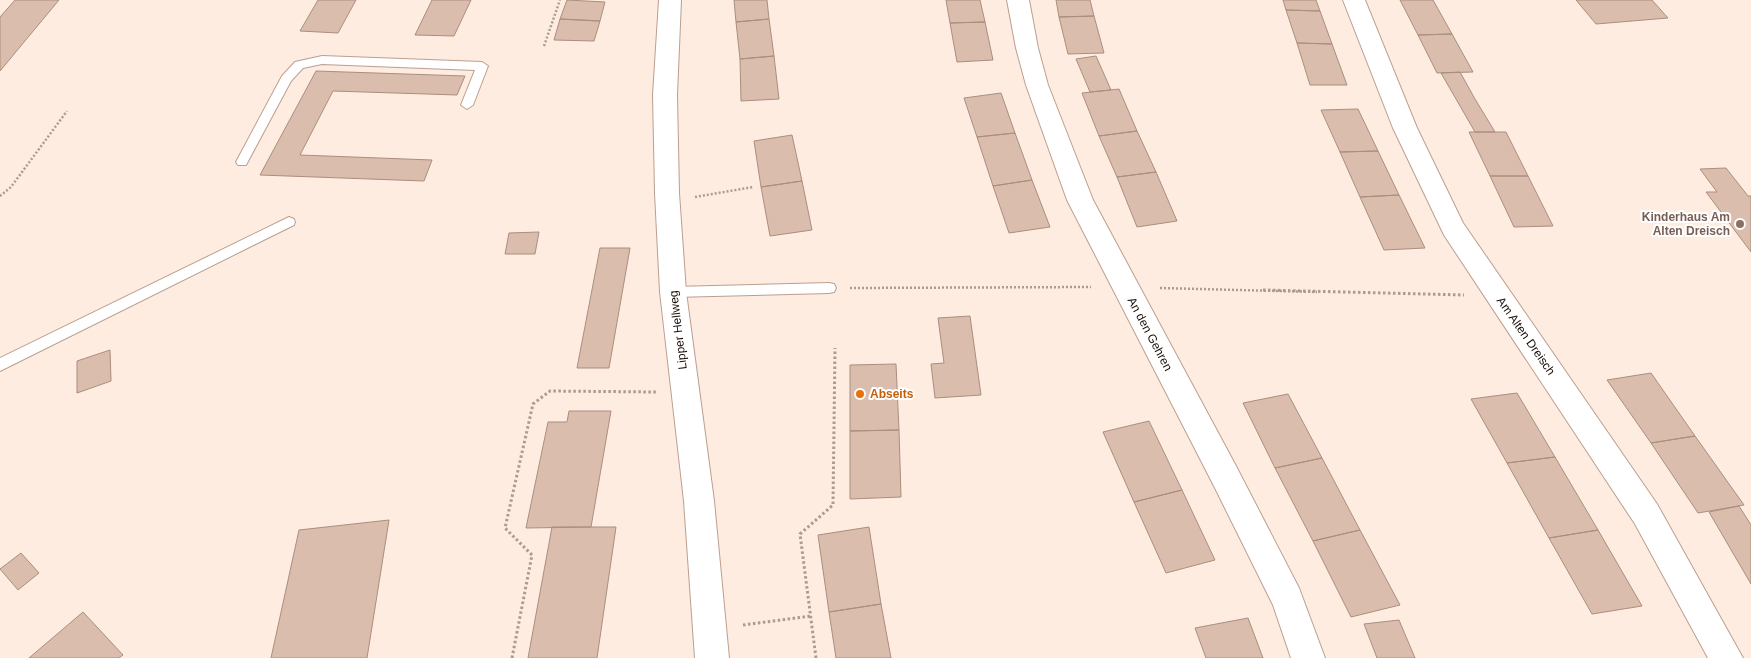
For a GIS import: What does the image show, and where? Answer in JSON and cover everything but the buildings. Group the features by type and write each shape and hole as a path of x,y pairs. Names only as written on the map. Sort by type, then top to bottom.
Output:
{"street":[{"name":"Lipper Hellweg","path":"670,0 665,95 673,292 699,501 712,658"},
{"name":"An den Gehren","path":"1018,0 1027,48 1037,85 1080,200 1124,287 1226,476 1287,599 1308,658"},
{"name":"Am Alten Dreisch","path":"1354,0 1418,158 1453,228 1646,514 1726,658"}],"lane":[{"path":"242,162 286,79 299,64 322,60 482,66 467,105"},
{"path":"0,365 289,222"},
{"path":"673,292 830,288"}],"path":[{"path":"544,46 560,0"},
{"path":"0,196 11,187 67,111"},
{"path":"707,195 753,187"},
{"path":"830,288 1124,287 1498,296"},
{"path":"816,658 800,534 833,505 835,348"},
{"path":"512,658 532,556 505,528 533,404 550,391 686,392"},
{"path":"750,624 811,616"}],"place":[{"name":"Kinderhaus Am Alten Dreisch","path":"1740,224"},
{"name":"Abseits","path":"860,394"}]}
